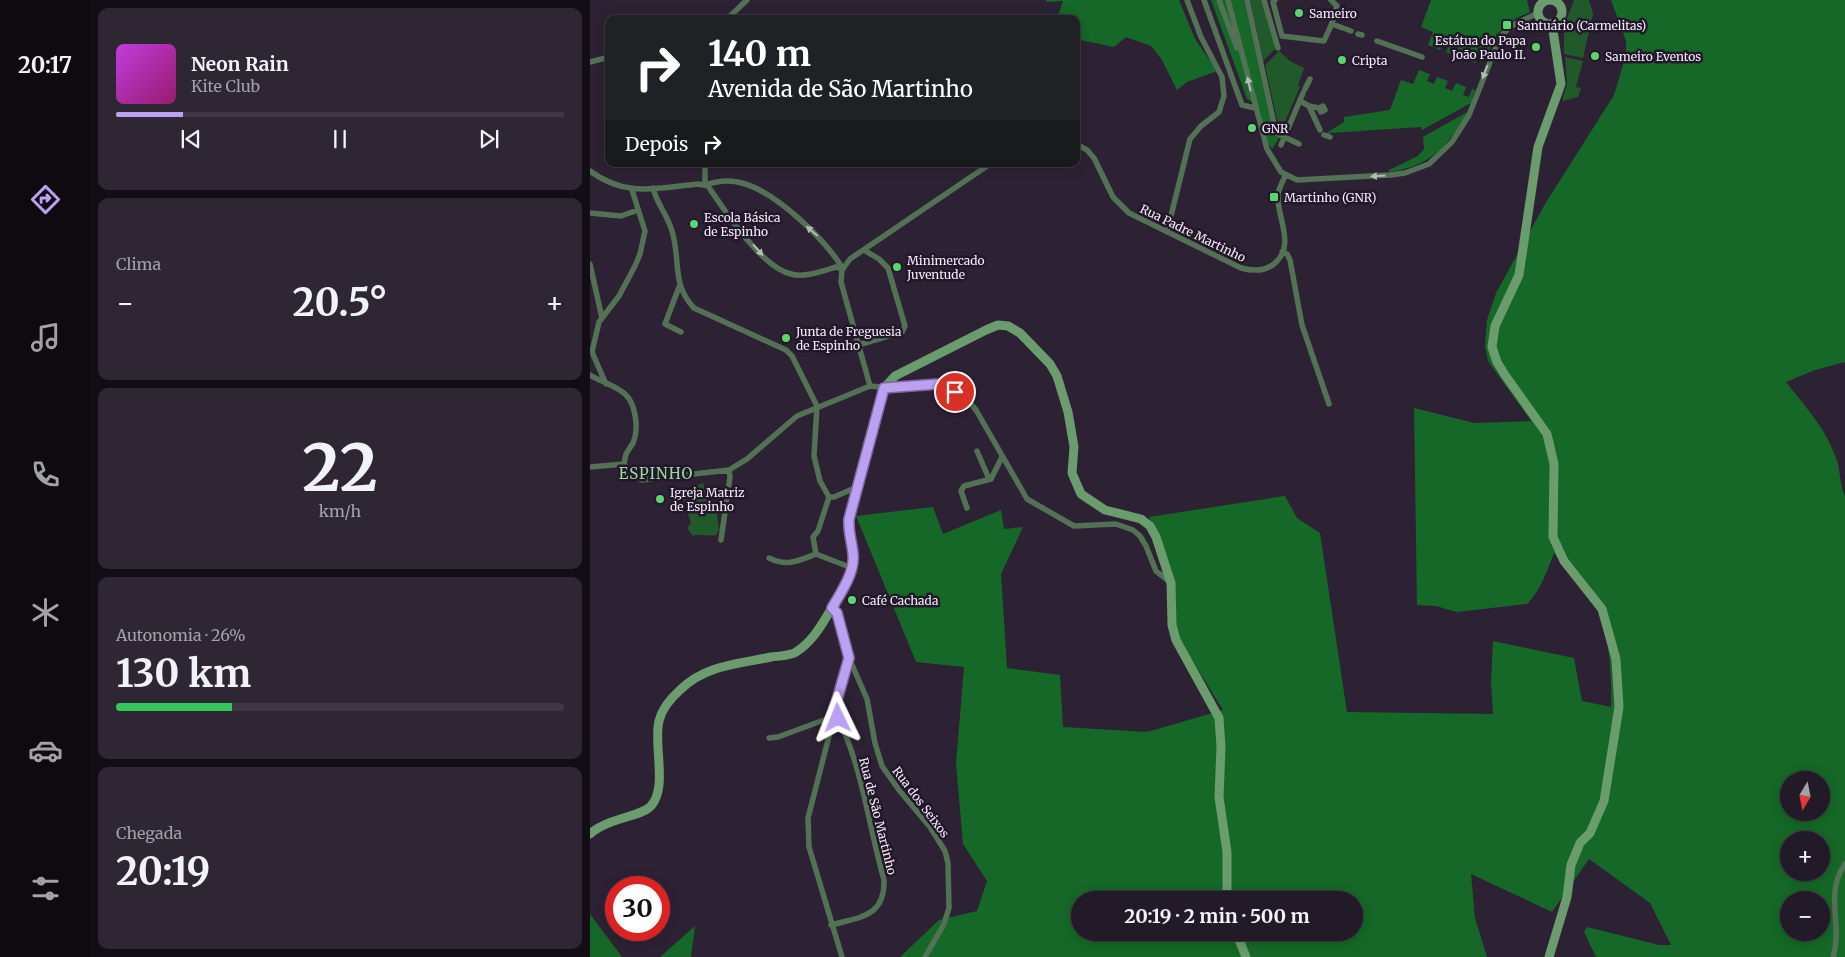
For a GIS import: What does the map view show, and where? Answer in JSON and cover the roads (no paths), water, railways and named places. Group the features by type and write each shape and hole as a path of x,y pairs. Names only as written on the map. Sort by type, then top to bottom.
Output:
{"main road":[{"path":"1543,1 1554,1 1563,4 1560,19 1552,24 1543,22 1538,13 1543,1"},
{"path":"1549,957 1567,897 1571,865 1580,843 1590,832 1604,801 1619,707 1616,659 1602,609 1564,561 1553,537 1554,464 1547,434 1505,375 1497,362 1492,346 1494,326 1519,275 1538,147 1561,84 1552,24"},
{"path":"590,834 612,820 643,811 650,807 655,800 659,778 659,722 664,708 681,689 696,676 720,666 795,653 816,634 832,608 852,568 854,554 848,528 884,388 895,376 998,325 1008,326 1020,333 1050,364 1057,376 1072,431 1074,447 1072,473 1077,488 1087,499 1105,510 1132,516 1150,526 1171,583 1172,625 1176,640 1219,718 1221,747 1219,797 1227,852 1227,891"},
{"path":"1240,941 1246,957"}],"street":[{"path":"731,15 747,0"},
{"path":"1167,232 1190,140 1201,126 1219,112 1224,87 1220,70 1201,37 1187,0"},
{"path":"1204,0 1242,105 1255,108"},
{"path":"1219,0 1244,60"},
{"path":"1228,0 1266,149 1285,176 1297,180 1390,175 1429,164 1452,142 1469,115 1500,37 1511,26 1538,13"},
{"path":"1247,0 1276,133 1286,133 1299,144"},
{"path":"1264,0 1278,48"},
{"path":"1275,0 1273,2 1282,36 1324,41 1337,6 1331,0"},
{"path":"1331,24 1353,32"},
{"path":"1377,41 1422,57"},
{"path":"590,62 605,58"},
{"path":"1281,145 1310,79"},
{"path":"1300,101 1319,108"},
{"path":"1310,106 1325,134"},
{"name":"Rua Padre Martinho","path":"1080,146 1087,150 1094,158 1118,204 1129,213 1241,268 1250,270 1269,267 1275,264 1282,252"},
{"path":"705,167 705,186 773,266 793,275 836,267 843,269"},
{"path":"870,386 841,282 843,269 850,259 986,167"},
{"path":"590,171 621,188 632,190 698,184 705,186 726,180 743,183 762,192 812,230 823,240 843,269"},
{"path":"1285,176 1278,194 1285,237 1282,252 1287,254 1290,260 1302,325 1329,404"},
{"path":"653,188 655,197 672,230 677,250 680,286 684,297 694,308 786,350 792,356 817,406 814,456 820,481 830,497"},
{"path":"606,384 592,352 602,318 619,296 640,254 645,231 632,190"},
{"path":"590,213 620,216 638,210"},
{"path":"858,345 902,332 905,326 888,268 879,259 864,250"},
{"path":"590,264 602,318"},
{"path":"680,286 665,324 681,332"},
{"path":"590,374 625,394 633,407 636,422 634,436 632,444 628,448 624,464"},
{"path":"624,464 632,474 641,480 729,470 747,459 798,416 817,406 870,386 884,388 928,384 946,387 971,403 1027,499 1066,523 1081,527 1116,524 1133,530 1140,536 1146,546 1156,571 1171,583"},
{"path":"977,451 989,479"},
{"path":"967,508 961,491 964,486 989,479 1002,457"},
{"path":"590,467 624,464"},
{"path":"721,540 730,477 729,470"},
{"path":"830,497 857,488"},
{"path":"816,554 813,537 818,531 830,497"},
{"path":"769,558 779,563 790,564 816,554 852,568"},
{"path":"832,608 837,613 849,658 832,717 808,818 809,847 842,957"},
{"name":"Rua dos Seixos","path":"849,658 867,699 875,743 882,766 930,827 944,851 948,863 949,908 944,924 926,957"},
{"name":"Rua de São Martinho","path":"831,925 868,915 880,905 884,894 884,880 861,783 842,725 834,710"},
{"path":"769,738 778,737 832,717"},
{"path":"1833,957 1837,945 1835,885 1845,864"}],"place":[{"name":"Sameiro","path":"1299,13"},
{"name":"Santuário (Carmelitas)","path":"1507,25"},
{"name":"Estátua do Papa João Paulo II.","path":"1536,47"},
{"name":"Sameiro Eventos","path":"1595,56"},
{"name":"Cripta","path":"1342,60"},
{"name":"GNR","path":"1252,128"},
{"name":"Martinho (GNR)","path":"1274,197"},
{"name":"Escola Básica de Espinho","path":"694,224"},
{"name":"Minimercado Juventude","path":"897,267"},
{"name":"Junta de Freguesia de Espinho","path":"786,338"},
{"name":"Igreja Matriz de Espinho","path":"660,499"},
{"name":"Café Cachada","path":"852,600"}],"district":[{"name":"ESPINHO","path":"656,473"}]}
